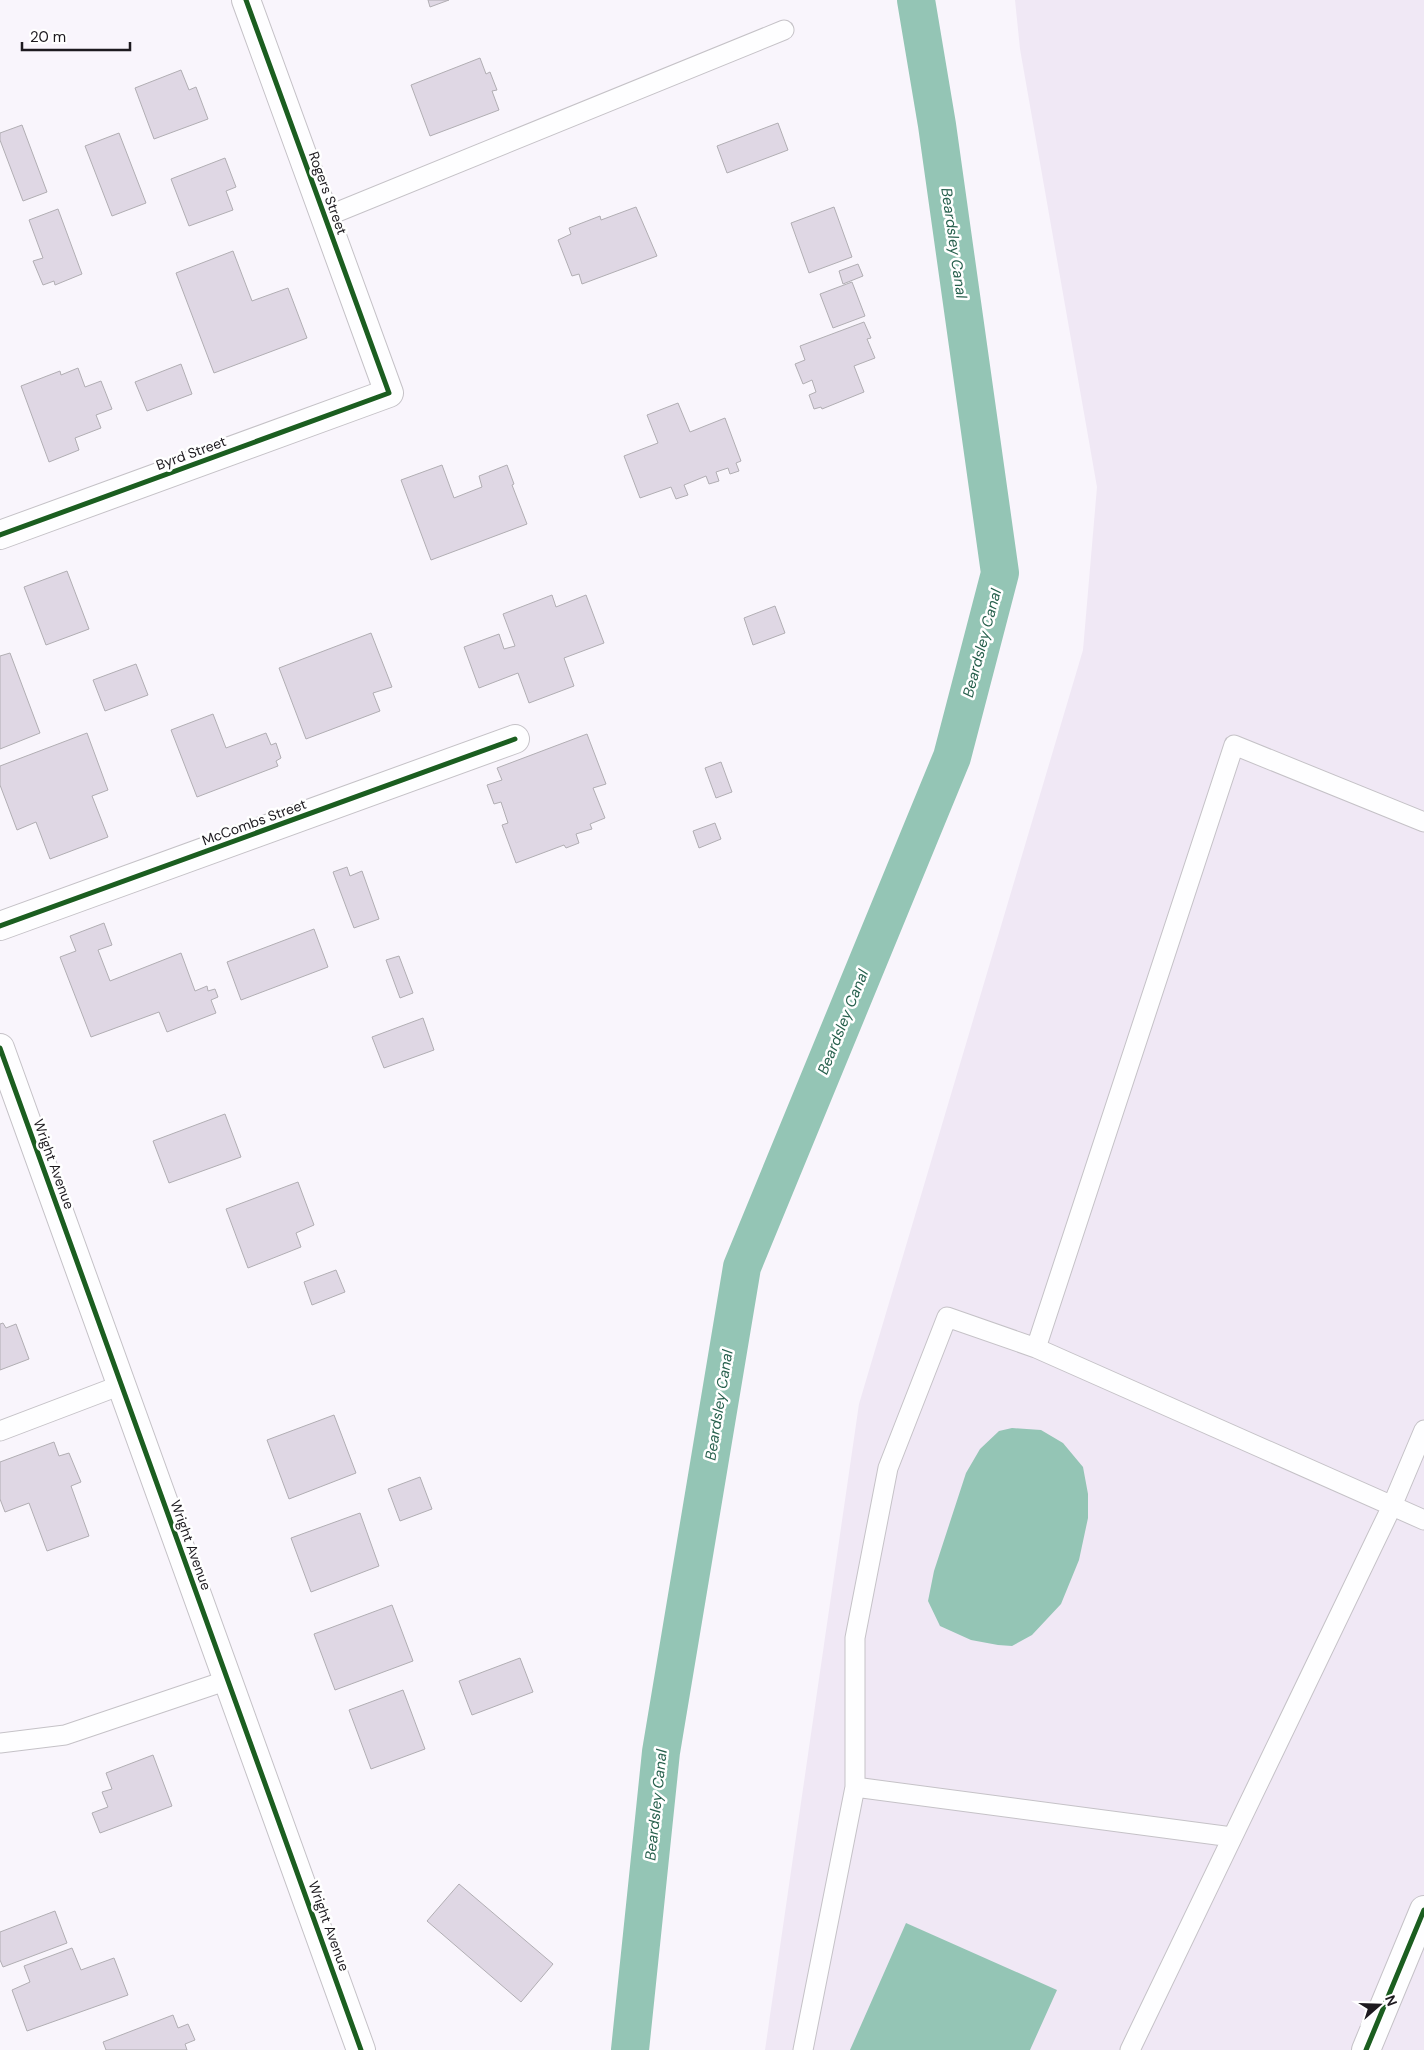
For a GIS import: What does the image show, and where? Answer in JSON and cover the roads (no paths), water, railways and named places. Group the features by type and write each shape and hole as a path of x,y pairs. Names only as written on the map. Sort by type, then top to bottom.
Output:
{"street":[{"name":"Rogers Street","path":"246,0 390,393"},
{"name":"Byrd Street","path":"0,535 390,393"},
{"name":"McCombs Street","path":"0,926 515,739"},
{"name":"Wright Avenue","path":"0,1048 361,2050"},
{"path":"1366,2050 1424,1910"}],"lane":[{"path":"325,217 784,30"},
{"path":"1036,1348 1234,745 1424,822"},
{"path":"803,2050 855,1786 855,1638 886,1478 888,1468 947,1317 1036,1348 1424,1520"},
{"path":"0,1430 121,1385"},
{"path":"1130,2050 1392,1506 1424,1430"},
{"path":"0,1743 65,1735 228,1680"},
{"path":"855,1786 1232,1837"}],"waterway":[{"name":"Beardsley Canal","path":"630,2050 661,1752 742,1267 952,757 1000,573 937,125 916,0"}]}
